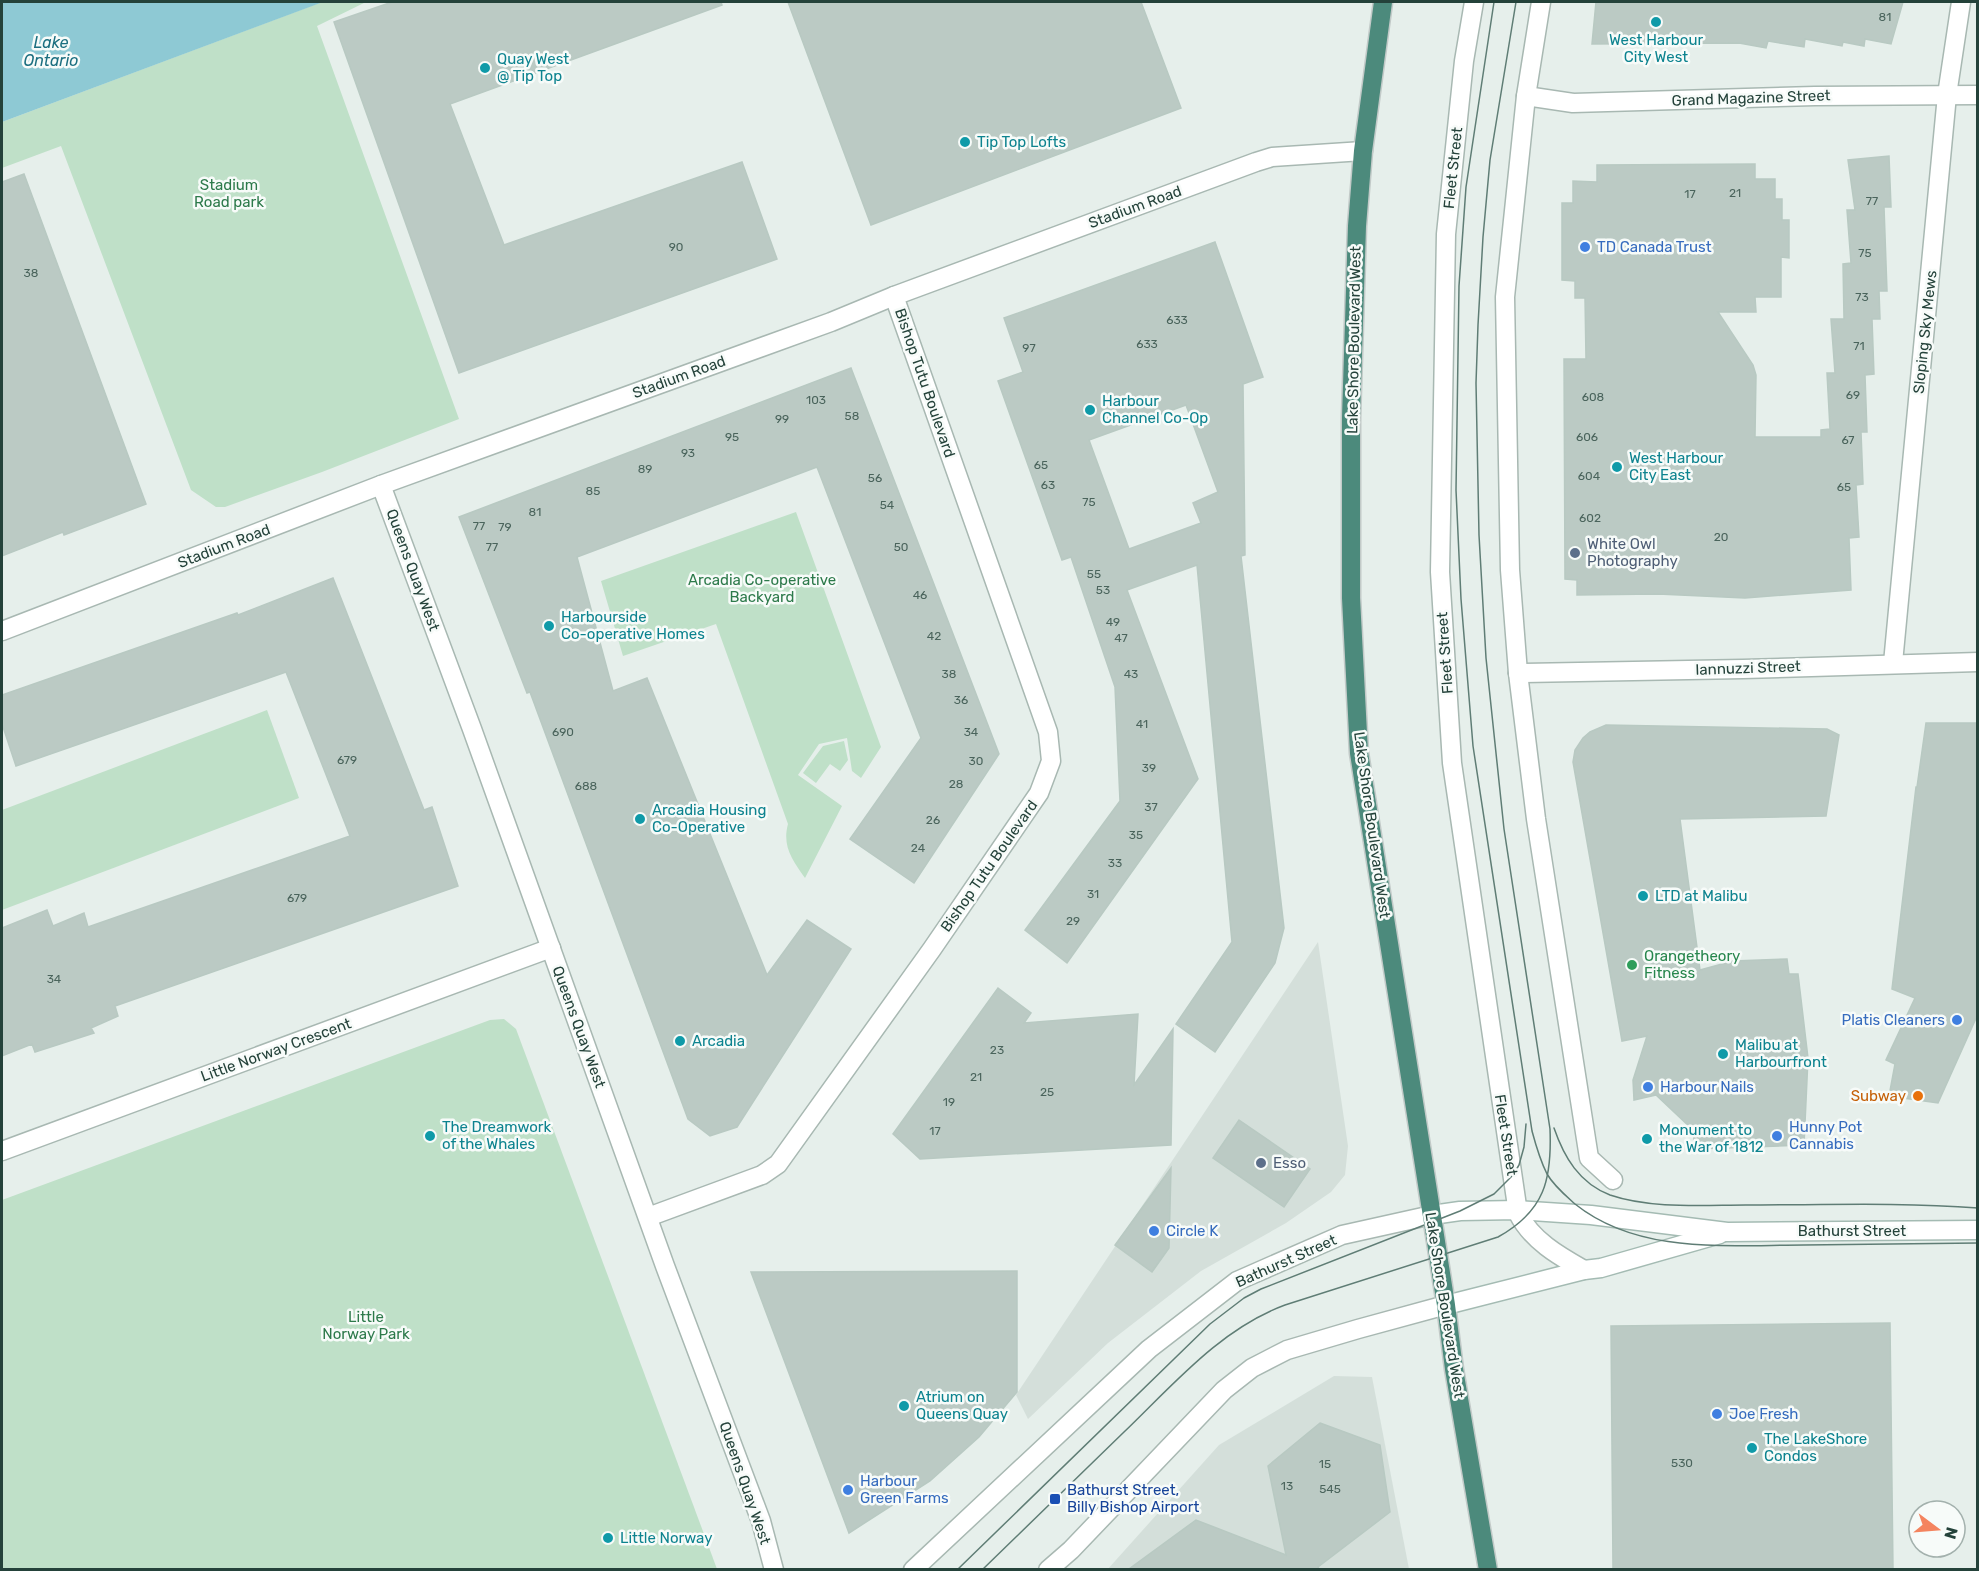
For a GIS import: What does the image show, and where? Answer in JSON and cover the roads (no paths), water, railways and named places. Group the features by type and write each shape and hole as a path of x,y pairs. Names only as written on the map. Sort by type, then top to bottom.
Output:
{"highway":[{"name":"Lake Shore Boulevard West","path":"1383,2 1363,151 1357,226 1351,418 1351,598 1359,753 1446,1305 1454,1370 1488,1569"}],"street":[{"name":"Fleet Street","path":"1474,2 1464,61 1446,234 1440,572 1452,763 1518,1210 1522,1222 1536,1238 1550,1250 1584,1270"},
{"path":"1541,2 1526,96 1505,297 1510,570 1518,673 1536,819 1589,1158 1613,1180"},
{"name":"Sloping Sky Mews","path":"1893,663 1947,95 1961,2"},
{"name":"Grand Magazine Street","path":"1526,96 1573,103 1815,96 1977,95"},
{"name":"Stadium Road","path":"2,631 381,485 820,326 894,296 1256,162 1272,157 1363,151"},
{"name":"Bishop Tutu Boulevard","path":"648,1217 762,1175 778,1164 926,958 1039,793 1050,761 1048,732 894,296"},
{"name":"Queens Quay West","path":"381,485 760,1521 774,1569"},
{"name":"Iannuzzi Street","path":"1518,673 1977,662"},
{"name":"Little Norway Crescent","path":"2,1151 550,948"},
{"name":"Bathurst Street","path":"913,1569 1149,1349 1237,1281 1342,1235 1460,1211 1518,1210 1591,1215 1727,1232 1977,1230"},
{"name":"Bathurst Street","path":"1048,1569 1071,1550 1224,1390 1252,1368 1287,1350 1446,1305 1584,1270 1601,1268 1727,1232"}],"water":[{"name":"Lake Ontario","path":"2,2 323,2 2,122"}],"tram line":[{"path":"1494,2 1466,187 1459,286 1456,490 1461,599 1473,746 1532,1131 1542,1163 1553,1182 1575,1204 1600,1220 1627,1232 1655,1239 1685,1244 1745,1246 1978,1243"},
{"path":"982,1570 1179,1377 1239,1328 1285,1305 1498,1237 1514,1227 1536,1205 1547,1178 1550,1129 1504,829 1486,658 1479,535 1476,383 1483,237 1490,160 1516,2"},
{"path":"957,1570 1210,1324 1244,1298 1261,1289 1460,1211 1494,1194 1513,1175 1519,1165 1524,1147 1526,1124"},
{"path":"1554,1128 1568,1159 1581,1176 1599,1190 1626,1199 1677,1205 1891,1204 1978,1208"}],"place":[{"name":"West Harbour City West","path":"1656,22"},
{"name":"Quay West @ Tip Top","path":"485,68"},
{"name":"Tip Top Lofts","path":"965,142"},
{"name":"TD Canada Trust","path":"1585,247"},
{"name":"Harbour Channel Co-Op","path":"1090,410"},
{"name":"West Harbour City East","path":"1617,467"},
{"name":"White Owl Photography","path":"1575,553"},
{"name":"Harbourside Co-operative Homes","path":"549,626"},
{"name":"Arcadia Housing Co-Operative","path":"640,819"},
{"name":"LTD at Malibu","path":"1643,896"},
{"name":"Orangetheory Fitness","path":"1632,965"},
{"name":"Platis Cleaners","path":"1957,1020"},
{"name":"Arcadia","path":"680,1041"},
{"name":"Malibu at Harbourfront","path":"1723,1054"},
{"name":"Harbour Nails","path":"1648,1087"},
{"name":"Subway","path":"1918,1096"},
{"name":"The Dreamwork of the Whales","path":"430,1136"},
{"name":"Hunny Pot Cannabis","path":"1777,1136"},
{"name":"Monument to the War of 1812","path":"1647,1139"},
{"name":"Esso","path":"1261,1163"},
{"name":"Circle K","path":"1154,1231"},
{"name":"Atrium on Queens Quay","path":"904,1406"},
{"name":"Joe Fresh","path":"1717,1414"},
{"name":"The LakeShore Condos","path":"1752,1448"},
{"name":"Harbour Green Farms","path":"848,1490"},
{"name":"Bathurst Street, Billy Bishop Airport","path":"1055,1499"},
{"name":"Little Norway","path":"608,1538"}],"park label":[{"name":"Stadium Road park","path":"229,194"},
{"name":"Arcadia Co-operative Backyard","path":"762,588"},
{"name":"Little Norway Park","path":"366,1326"}]}
